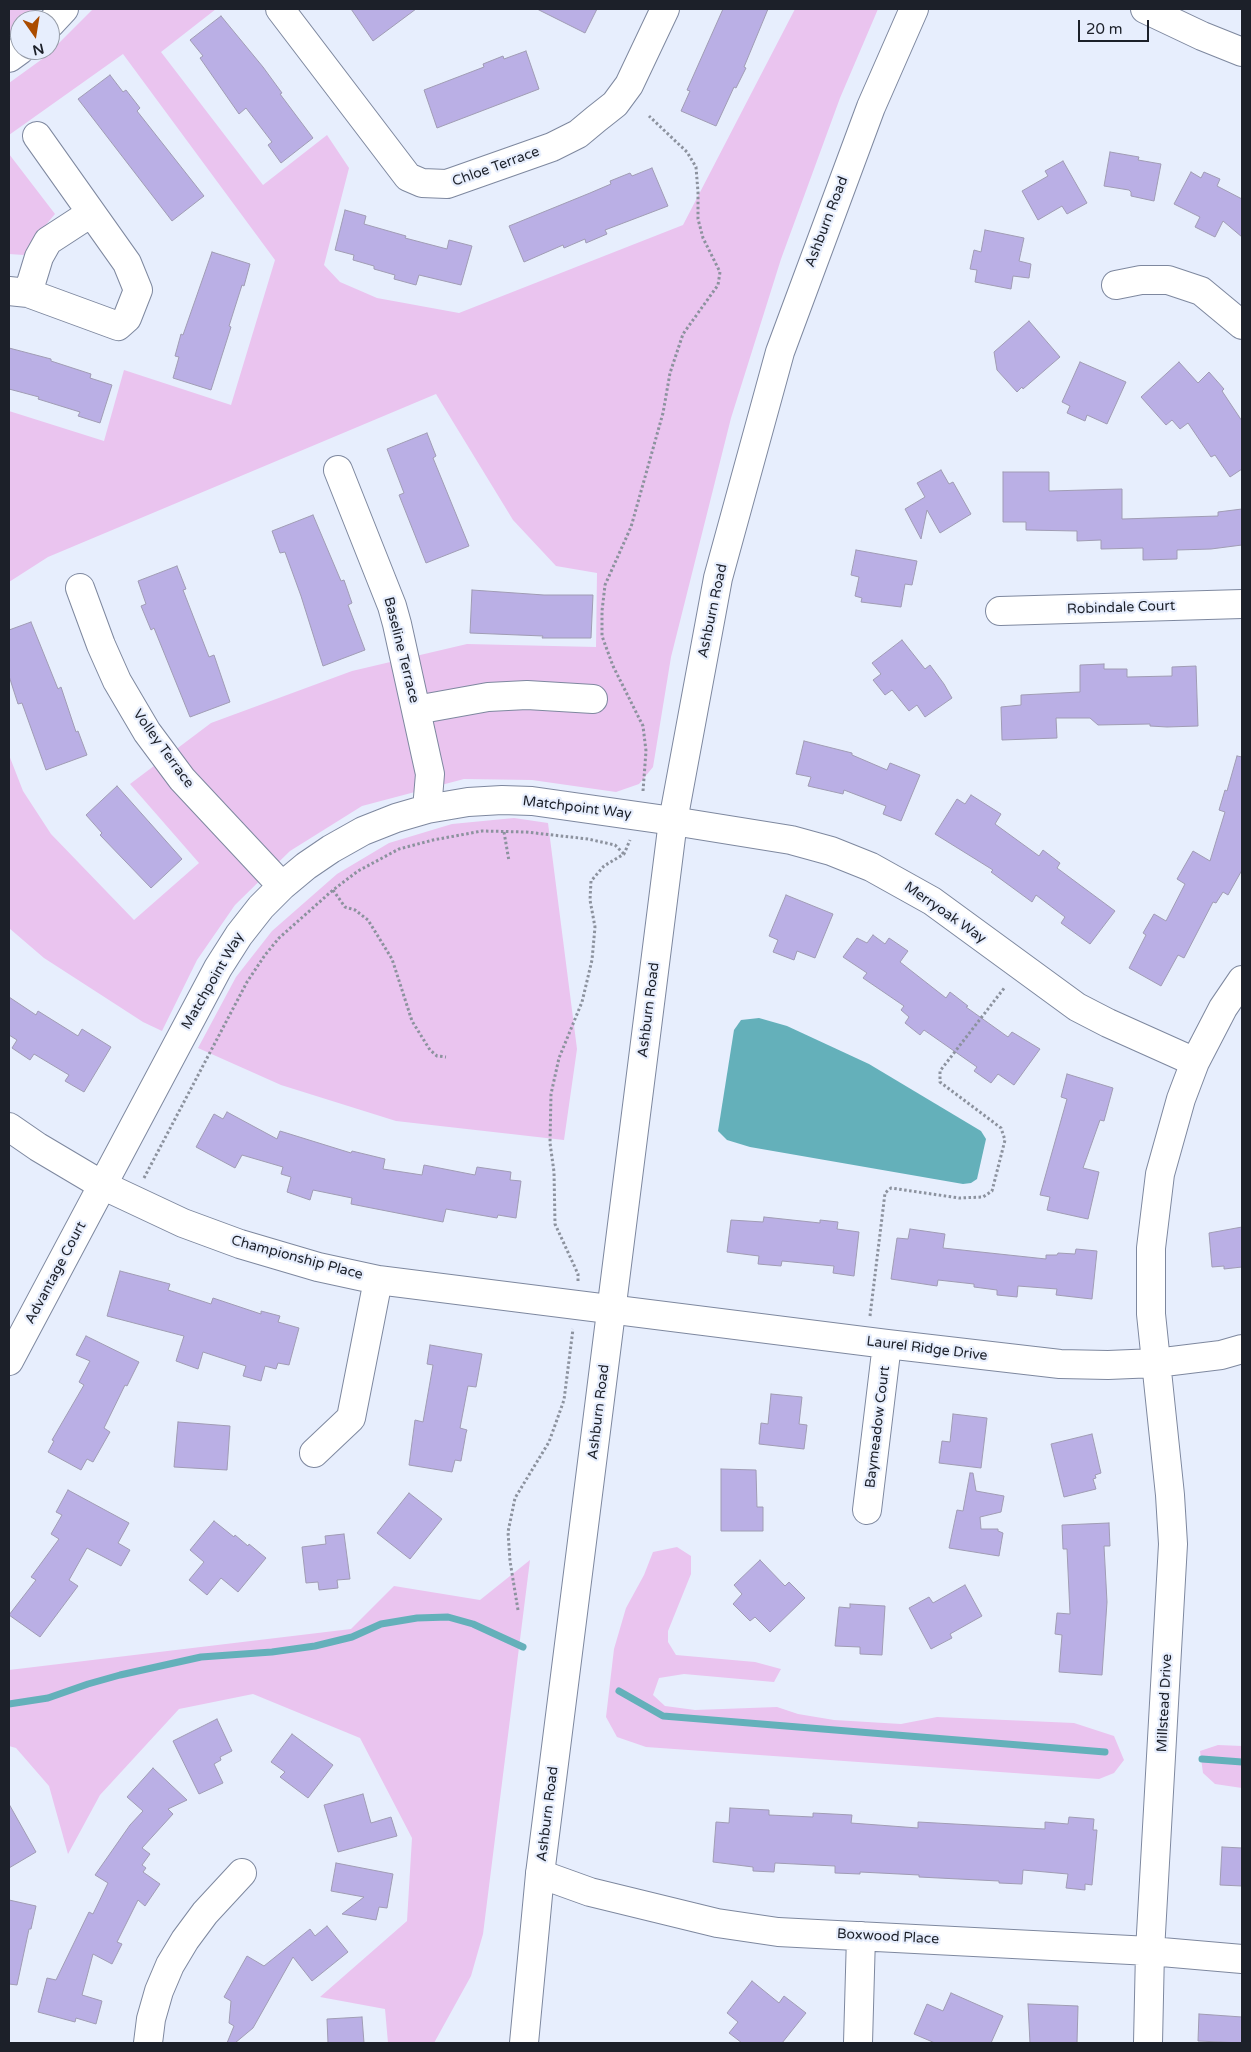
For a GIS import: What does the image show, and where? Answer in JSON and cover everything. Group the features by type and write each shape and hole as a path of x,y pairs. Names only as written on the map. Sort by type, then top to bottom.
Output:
{"street":[{"name":"Chloe Terrace","path":"280,9 408,177 422,183 447,184 552,147 578,134 615,104 629,85 665,9"},
{"name":"Ashburn Road","path":"524,2043 540,1874 673,820 718,578 780,352 871,107 914,9"},
{"path":"1145,9 1202,36 1242,52"},
{"path":"37,136 127,263 138,290 127,318 118,326 18,292 48,241 91,213"},
{"path":"1116,285 1142,280 1168,280 1200,291 1242,325"},
{"name":"Baseline Terrace","path":"338,470 392,606 430,774 428,809"},
{"name":"Volley Terrace","path":"80,588 101,645 117,681 147,732 182,779 282,886"},
{"name":"Robindale Court","path":"1000,611 1242,604"},
{"path":"416,710 488,697 527,695 593,699"},
{"name":"Matchpoint Way","path":"102,1185 218,968 239,934 261,907 282,886 322,854 363,831 396,818 428,809 468,802 532,801 673,820"},
{"name":"Merryoak Way","path":"673,820 791,840 832,851 871,867 932,901 1077,1007 1108,1023 1196,1062"},
{"name":"Millstead Drive","path":"1148,2043 1150,1951 1173,1544 1150,1283 1154,1212 1169,1136 1181,1099 1196,1062 1223,1008 1242,980"},
{"name":"Championship Place","path":"9,1127 38,1147 102,1185 182,1223 240,1244 318,1266 378,1280 612,1310"},
{"name":"Advantage Court","path":"9,1361 102,1185"},
{"path":"314,1453 350,1418 378,1280"},
{"name":"Laurel Ridge Drive","path":"612,1310 1060,1364 1156,1363 1221,1355 1242,1349"},
{"name":"Baymeadow Court","path":"867,1510 877,1343"},
{"path":"148,2043 154,2010 170,1965 185,1940 205,1913 242,1873"},
{"name":"Boxwood Place","path":"540,1874 590,1892 718,1923 778,1932 1150,1951 1242,1959"},
{"path":"858,2043 861,1936"}],"path":[{"path":"518,1610 510,1561 508,1532 515,1498 549,1442 564,1400 578,1274 555,1224 554,1172 550,1143 551,1094 559,1058 582,1002 592,960 595,927 590,900 591,881 604,866 624,854 641,816 646,751 643,726 613,666 602,636 605,585 631,528 663,413 670,373 683,334 718,285 720,272 703,238 698,219 696,167 687,152 649,116"},
{"path":"133,1200 251,975 279,938 333,890 358,871 399,849 433,840 482,831 526,832 588,839 615,845 624,854"},
{"path":"504,832 509,861"},
{"path":"333,890 345,907 355,910 368,920 392,959 412,1021 430,1050 437,1056 446,1057"},
{"path":"877,1343 886,1193 891,1188 959,1198 983,1197 992,1191 1005,1140 1001,1128 940,1082 940,1071 1005,987"}],"shaded area":[{"path":"9,9 38,9 10,10 9,35"},
{"path":"93,9 216,9 161,52 263,185 327,135 349,168 324,265 340,282 377,298 459,313 683,225 795,9 878,9 840,98 781,259 731,418 671,657 653,767 639,784 616,792 532,780 464,779 362,806 290,851 235,905 197,960 162,1031 143,1022 44,958 9,928 9,755 23,791 51,834 134,920 199,863 130,784 211,723 352,671 467,644 596,647 597,573 556,566 513,520 436,394 48,557 9,582 9,411 104,441 124,370 231,405 275,260 123,54 9,135 9,83 41,60 60,60 60,42"},
{"path":"9,154 55,214 29,245 24,255 9,254"},
{"path":"514,818 548,823 577,1049 564,1140 396,1121 281,1085 198,1048 236,977 272,931 337,874 389,843 452,824"},
{"path":"677,1547 691,1556 691,1574 668,1631 668,1642 676,1655 755,1662 781,1669 774,1682 684,1674 659,1678 653,1695 665,1706 695,1710 777,1707 798,1714 834,1720 901,1724 937,1717 1074,1723 1114,1736 1124,1760 1114,1773 1099,1779 646,1747 617,1737 606,1717 614,1649 626,1608 644,1575 653,1552"},
{"path":"530,1560 483,1934 471,1976 434,2043 388,2043 385,2009 320,1997 407,1921 412,1838 360,1738 253,1694 179,1709 100,1795 68,1854 49,1786 16,1748 9,1746 9,1670 351,1629 394,1586 480,1600"},
{"path":"1218,1745 1242,1746 1242,1788 1215,1784 1203,1773 1200,1751"}],"water":[{"path":"759,1018 787,1026 869,1064 981,1131 986,1139 977,1179 971,1183 963,1184 750,1147 727,1140 718,1131 734,1030 741,1020"}],"building":[{"path":"351,9 416,9 373,41"},
{"path":"537,9 597,9 585,33"},
{"path":"723,9 768,9 744,67 746,68 736,88 734,87 716,126 681,111 690,91 687,90"},
{"path":"221,16 263,67 282,93 280,94 313,138 281,163 268,145 272,142 246,108 239,114 200,58 203,56 190,40"},
{"path":"526,51 539,89 437,128 424,90 484,67 483,64 503,56 504,59"},
{"path":"110,75 123,92 126,90 140,108 137,111 204,196 172,221 78,99"},
{"path":"1110,152 1139,157 1138,160 1161,164 1154,201 1131,196 1129,190 1104,186"},
{"path":"1063,161 1087,203 1067,214 1062,206 1038,220 1022,191 1048,176 1045,171"},
{"path":"652,168 668,206 605,230 607,234 586,243 585,239 564,248 563,245 524,262 509,226 611,184 610,181 630,173 632,176"},
{"path":"1191,172 1201,178 1204,172 1220,179 1217,186 1242,199 1242,237 1223,221 1215,237 1195,227 1200,217 1174,204"},
{"path":"345,210 366,216 364,224 406,236 405,238 447,249 449,240 472,246 461,285 419,275 416,285 394,279 395,275 353,260 354,255 335,250"},
{"path":"985,230 1024,238 1019,261 1031,264 1029,278 1013,276 1011,289 975,282 977,270 970,269 974,250 981,252"},
{"path":"212,252 250,264 229,326 231,327 211,390 173,378 179,357 175,356 181,334 183,335"},
{"path":"1029,321 1060,357 1017,392 997,370 994,352"},
{"path":"9,348 51,359 51,361 91,374 90,378 112,385 100,423 78,416 80,412 38,399 39,397 9,389"},
{"path":"1080,362 1126,382 1107,424 1087,415 1085,421 1067,413 1070,406 1062,402"},
{"path":"1179,362 1198,383 1209,372 1224,389 1222,391 1242,421 1242,469 1230,477 1215,455 1211,457 1188,423 1180,429 1172,420 1166,425 1141,397"},
{"path":"427,433 436,456 433,458 469,546 426,563 399,495 404,493 387,449"},
{"path":"941,470 949,484 953,482 971,514 940,533 927,510 921,539 905,509 925,497 917,483"},
{"path":"1003,472 1049,472 1049,491 1122,489 1122,519 1218,516 1218,512 1242,509 1242,545 1211,549 1177,550 1177,559 1143,560 1143,548 1101,549 1101,540 1077,541 1077,531 1026,530 1026,522 1003,522"},
{"path":"313,515 341,581 344,580 352,603 348,605 365,650 323,666 285,552 280,553 272,531"},
{"path":"856,550 917,561 912,585 905,584 901,607 861,602 862,598 855,596 859,577 851,575"},
{"path":"177,566 186,589 183,590 209,657 214,655 230,702 190,717 154,628 151,630 141,606 146,604 138,581"},
{"path":"472,590 544,595 593,595 591,638 542,638 543,636 470,633"},
{"path":"31,622 58,689 61,687 76,732 78,731 87,755 46,770 22,703 18,704 9,676 9,630"},
{"path":"902,640 925,669 930,665 952,698 925,717 917,705 909,711 892,690 885,695 873,680 881,674 872,663"},
{"path":"1104,664 1104,669 1127,669 1127,677 1172,676 1172,667 1196,666 1198,726 1167,727 1150,726 1150,724 1098,725 1090,718 1056,718 1057,738 1002,740 1001,707 1021,705 1021,695 1080,692 1080,665"},
{"path":"804,741 852,753 852,755 887,770 890,763 920,775 901,821 883,814 886,806 844,790 843,794 808,786 811,777 796,774"},
{"path":"1237,756 1242,757 1242,870 1228,895 1223,892 1216,903 1213,902 1184,958 1178,955 1161,986 1129,968 1146,935 1143,933 1154,914 1166,921 1185,884 1177,879 1193,851 1210,861 1225,812 1219,810 1225,790 1227,791"},
{"path":"117,786 182,859 151,888 100,835 102,833 86,815"},
{"path":"971,795 1001,814 995,824 1039,856 1043,850 1060,863 1057,868 1115,911 1090,944 1061,923 1065,917 1036,895 1032,902 991,872 993,870 935,834 957,799 965,804"},
{"path":"786,895 833,914 815,958 797,951 794,960 773,952 778,940 769,936"},
{"path":"873,935 885,944 889,938 908,951 900,962 946,998 950,992 968,1006 966,1007 1008,1037 1012,1032 1040,1049 1014,1085 998,1074 991,1083 974,1071 977,1067 924,1030 920,1035 905,1023 909,1017 901,1010 904,1006 863,978 867,973 843,957 857,938 867,943"},
{"path":"9,997 36,1015 38,1011 78,1036 82,1029 111,1047 84,1092 65,1081 69,1075 34,1054 30,1060 12,1048 17,1040 9,1035"},
{"path":"1067,1074 1113,1088 1104,1121 1100,1120 1083,1168 1099,1172 1088,1219 1047,1210 1050,1197 1040,1195 1067,1099 1061,1097"},
{"path":"227,1112 277,1139 280,1131 351,1153 352,1151 385,1159 383,1169 422,1175 424,1165 475,1175 477,1167 511,1172 510,1180 521,1181 516,1218 498,1215 497,1218 446,1209 443,1222 351,1204 352,1198 313,1190 310,1200 287,1192 291,1177 281,1174 283,1167 242,1155 235,1168 196,1147 214,1114 223,1119"},
{"path":"764,1217 820,1223 820,1220 838,1222 837,1229 859,1232 854,1276 833,1273 834,1266 782,1261 781,1266 758,1264 759,1256 727,1252 731,1220 763,1222"},
{"path":"1242,1227 1242,1267 1224,1269 1224,1266 1212,1267 1209,1233"},
{"path":"910,1229 945,1234 943,1248 1046,1259 1046,1255 1057,1255 1058,1253 1075,1254 1076,1249 1097,1251 1092,1299 1056,1295 1057,1289 1018,1286 1017,1297 997,1295 997,1290 974,1287 974,1284 938,1280 937,1286 891,1279 897,1238 908,1239"},
{"path":"120,1271 170,1284 168,1290 211,1304 213,1298 261,1314 261,1311 280,1316 278,1322 299,1328 289,1365 278,1363 276,1369 265,1366 261,1381 243,1376 246,1366 203,1352 198,1369 176,1361 184,1336 107,1316"},
{"path":"86,1336 139,1362 127,1386 125,1385 104,1428 110,1432 93,1462 87,1459 81,1470 48,1452 54,1441 52,1440 84,1385 79,1382 90,1361 76,1355"},
{"path":"430,1345 482,1354 476,1387 468,1386 460,1428 467,1430 461,1461 455,1460 452,1472 409,1465 415,1420 423,1422 433,1365 427,1364"},
{"path":"771,1394 802,1397 799,1424 807,1425 804,1449 759,1444 761,1423 768,1424"},
{"path":"953,1414 987,1418 981,1468 939,1463 942,1441 950,1442"},
{"path":"178,1422 230,1426 227,1470 174,1467"},
{"path":"1092,1434 1101,1473 1095,1475 1096,1478 1093,1479 1096,1489 1064,1497 1051,1444"},
{"path":"721,1469 756,1470 757,1507 763,1507 763,1531 721,1531"},
{"path":"970,1473 973,1473 976,1491 1004,1496 1001,1512 980,1517 981,1529 998,1529 998,1531 1003,1533 999,1556 949,1548 957,1510 963,1511"},
{"path":"68,1490 129,1523 118,1543 130,1550 121,1566 87,1548 69,1580 78,1586 40,1637 9,1615 36,1580 31,1577 59,1539 51,1534 62,1515 56,1512"},
{"path":"409,1493 442,1519 410,1559 377,1533"},
{"path":"214,1521 234,1537 235,1535 248,1546 249,1544 266,1558 238,1592 221,1578 207,1595 189,1580 204,1562 190,1550"},
{"path":"1109,1523 1110,1546 1104,1546 1107,1602 1102,1675 1059,1672 1062,1635 1055,1634 1057,1613 1070,1614 1067,1549 1063,1549 1062,1525"},
{"path":"344,1534 350,1579 337,1580 338,1588 319,1590 318,1582 306,1583 302,1547 326,1544 325,1536"},
{"path":"760,1560 785,1586 789,1582 805,1598 770,1632 755,1617 750,1621 733,1604 742,1594 734,1585"},
{"path":"965,1585 982,1616 950,1634 952,1638 931,1649 909,1608 929,1597 933,1603"},
{"path":"850,1604 885,1606 882,1655 860,1654 860,1647 835,1646 839,1607 850,1608"},
{"path":"217,1719 232,1751 220,1757 221,1760 214,1764 223,1783 199,1794 173,1741"},
{"path":"292,1734 333,1765 308,1798 280,1777 285,1772 271,1762"},
{"path":"153,1768 187,1800 168,1809 173,1814 142,1848 150,1854 142,1865 146,1868 143,1872 160,1884 145,1906 138,1900 117,1942 122,1944 112,1964 93,1954 82,1995 102,2001 96,2024 76,2018 75,2022 38,2012 47,1978 56,1980 89,1912 93,1914 108,1883 95,1875 130,1825 143,1811 127,1797"},
{"path":"363,1794 371,1823 391,1817 397,1836 338,1852 324,1805"},
{"path":"9,1804 36,1852 9,1868"},
{"path":"730,1808 769,1810 769,1815 813,1817 813,1813 852,1815 851,1823 918,1828 918,1822 1045,1829 1045,1822 1068,1824 1069,1817 1094,1819 1093,1830 1097,1830 1092,1885 1085,1884 1085,1890 1066,1888 1068,1874 1023,1870 1022,1884 919,1877 919,1875 860,1872 860,1874 835,1873 835,1866 775,1863 774,1872 753,1871 753,1867 713,1862 716,1822 729,1823"},
{"path":"1222,1847 1242,1848 1242,1886 1220,1885"},
{"path":"336,1863 393,1874 387,1908 379,1907 376,1920 342,1914 364,1897 331,1891"},
{"path":"9,1900 36,1906 17,1985 9,1984"},
{"path":"327,1926 348,1952 312,1981 293,1957 253,2028 235,2043 227,2043 234,2026 229,2023 231,2001 224,1997 247,1956 264,1966 310,1929 315,1936"},
{"path":"752,1981 779,2003 784,1996 806,2013 782,2043 742,2043 729,2033 738,2022 727,2013"},
{"path":"951,1993 1003,2016 991,2043 935,2043 914,2034 927,2004 943,2011"},
{"path":"1028,2004 1078,2006 1077,2043 1030,2043"},
{"path":"1199,2014 1242,2017 1242,2043 1198,2041"},
{"path":"362,2017 364,2043 328,2043 327,2019"}],"waterway":[{"path":"9,1704 48,1698 120,1675 201,1657 272,1652 315,1646 352,1637 381,1624 417,1618 448,1617 473,1624 523,1647"},
{"path":"619,1691 663,1716 1105,1752"},
{"path":"1202,1759 1242,1762"}]}
